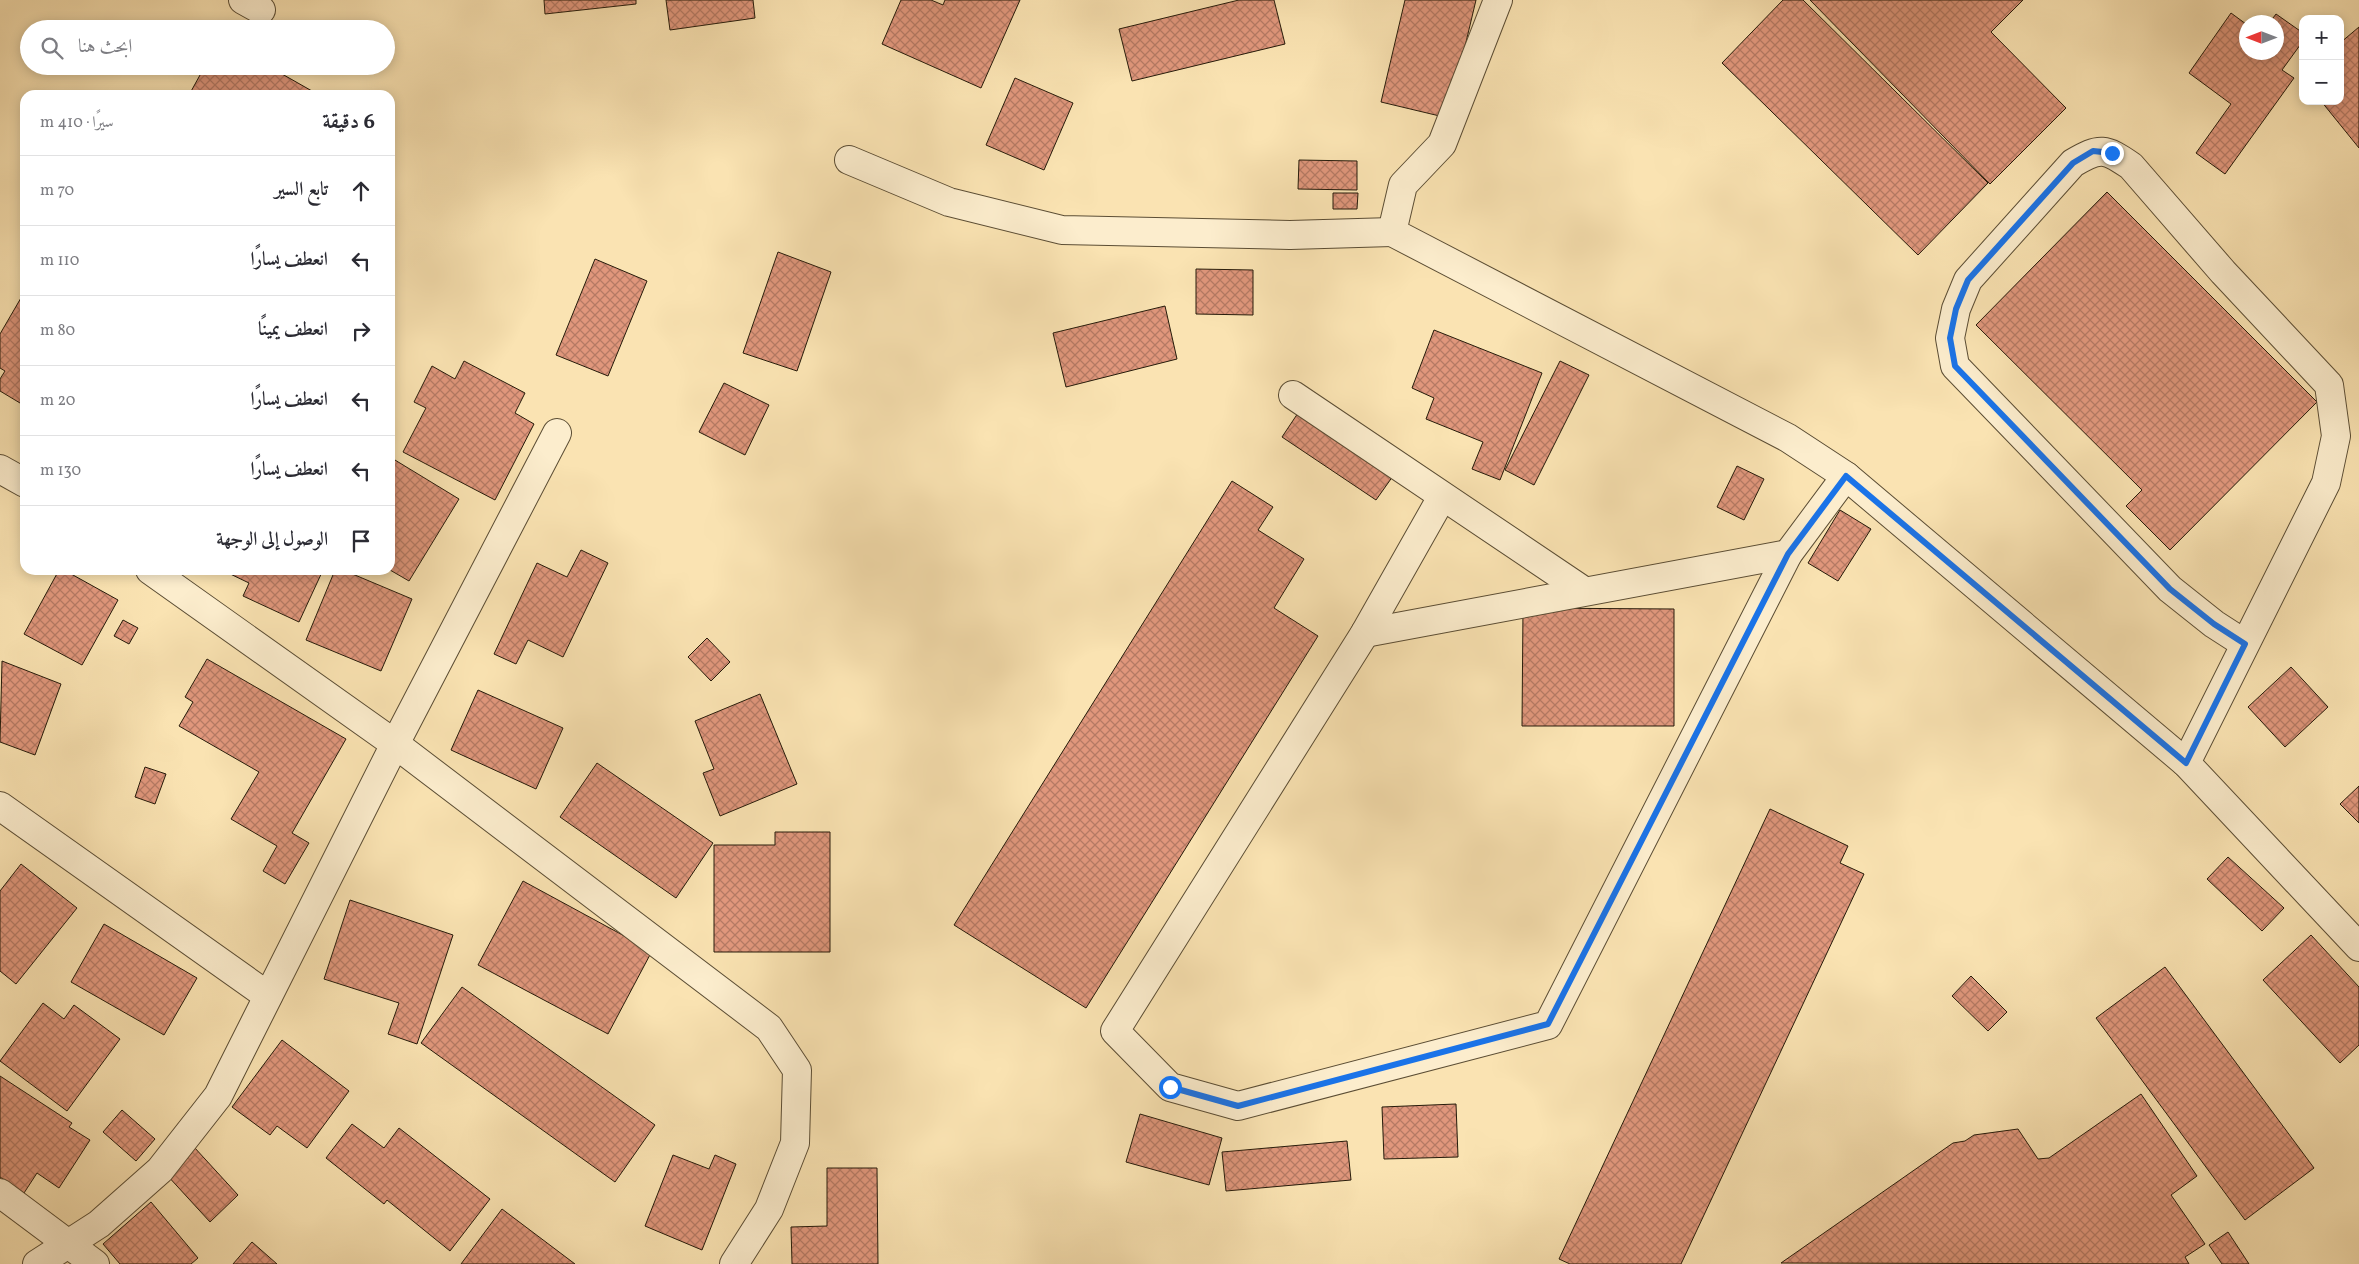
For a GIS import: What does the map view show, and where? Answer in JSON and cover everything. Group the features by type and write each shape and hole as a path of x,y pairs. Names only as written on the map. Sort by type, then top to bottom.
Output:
{"street":[{"path":"1392,232 1403,185 1442,144 1498,0"},
{"path":"2186,763 2326,483 2336,436 2329,384 2223,272 2130,166 2112,153 2093,151 2073,163 1968,280 1956,309 1950,338 1955,366 2170,589 2214,624 2245,644"},
{"path":"849,160 949,202 1062,230 1290,235 1392,232 1788,438 1846,476 2186,763 2359,947"},
{"path":"1293,395 1584,591"},
{"path":"37,1264 99,1224 160,1170 218,1096 395,744 557,433"},
{"path":"0,469 20,480"},
{"path":"1442,497 1365,633 1115,1031 1170,1087 1238,1106 1548,1024 1788,554 1846,476"},
{"path":"1365,633 1788,554"},
{"path":"157,575 395,744 769,1028 797,1070 795,1143 769,1209 734,1264"},
{"path":"0,806 268,996"},
{"path":"0,1193 95,1264"}],"building":[{"path":"544,0 636,0 636,4 545,14"},
{"path":"666,0 753,0 755,18 670,30"},
{"path":"901,0 931,0 943,5 945,0 1020,0 981,88 882,44"},
{"path":"1239,0 1274,0 1285,44 1132,81 1119,29"},
{"path":"1405,0 1476,0 1448,118 1381,102"},
{"path":"1783,0 1803,0 1988,183 1918,255 1722,63"},
{"path":"1810,0 2023,0 1991,32 2066,108 1990,184"},
{"path":"2231,13 2239,19 2239,60 2284,60 2284,20 2299,30 2299,47 2282,70 2294,78 2225,174 2196,153 2231,104 2189,73"},
{"path":"2359,27 2359,148 2324,105 2344,105 2344,40"},
{"path":"200,75 284,75 310,90 192,90"},
{"path":"1015,78 1073,103 1044,170 986,145"},
{"path":"1299,160 1357,161 1357,190 1298,189"},
{"path":"2107,192 2317,402 2170,550 2126,506 2142,490 1976,325"},
{"path":"1333,193 1358,193 1357,209 1333,209"},
{"path":"778,252 831,272 797,371 743,353"},
{"path":"595,259 647,281 608,376 556,355"},
{"path":"1196,269 1253,270 1253,315 1196,314"},
{"path":"20,300 20,403 0,391 0,379 5,371 0,368 0,334"},
{"path":"1165,306 1177,359 1066,387 1053,333"},
{"path":"1434,330 1542,373 1500,480 1472,469 1483,442 1426,419 1434,398 1412,388"},
{"path":"464,361 525,393 515,413 534,424 495,500 403,452 426,408 414,402 432,366 455,379"},
{"path":"1560,361 1589,375 1534,485 1505,470"},
{"path":"724,383 769,405 745,455 699,432"},
{"path":"1298,413 1393,476 1376,500 1282,437"},
{"path":"395,460 459,499 409,581 395,573"},
{"path":"1737,466 1764,479 1744,520 1717,507"},
{"path":"1232,481 1273,507 1258,530 1304,559 1274,608 1318,636 1086,1008 954,925"},
{"path":"1840,510 1871,529 1838,581 1808,563"},
{"path":"581,550 608,563 563,657 528,640 516,664 494,654 537,563 567,577"},
{"path":"56,575 73,575 118,600 82,665 24,634"},
{"path":"232,575 321,575 299,622 243,596 249,583"},
{"path":"333,575 355,575 412,599 381,671 306,640"},
{"path":"1523,608 1674,609 1674,726 1522,726"},
{"path":"123,620 138,628 129,644 114,636"},
{"path":"707,638 730,662 711,681 688,657"},
{"path":"207,659 346,739 292,833 309,843 285,884 263,871 277,846 231,819 259,772 179,726 193,702 185,697"},
{"path":"2,661 61,684 35,755 0,742"},
{"path":"2291,667 2328,707 2285,747 2248,707"},
{"path":"478,690 563,728 536,789 451,750"},
{"path":"760,694 797,784 720,816 703,773 714,769 695,721"},
{"path":"597,763 713,843 676,898 560,817"},
{"path":"145,767 166,774 155,804 135,797"},
{"path":"2359,786 2359,823 2340,804"},
{"path":"1770,809 1848,846 1840,863 1864,874 1681,1264 1570,1264 1559,1259"},
{"path":"775,832 830,832 830,952 714,952 714,845 775,845"},
{"path":"2228,857 2284,908 2262,931 2207,879"},
{"path":"21,864 77,908 16,984 0,971 0,891"},
{"path":"523,881 652,951 608,1034 478,965"},
{"path":"350,900 453,935 417,1044 388,1034 399,1003 324,979"},
{"path":"104,924 197,978 164,1035 71,982"},
{"path":"2311,935 2359,987 2359,1045 2340,1063 2263,980"},
{"path":"2165,967 2314,1168 2245,1220 2096,1018"},
{"path":"1971,976 2007,1012 1988,1031 1952,996"},
{"path":"462,987 655,1125 615,1182 421,1043"},
{"path":"43,1003 64,1019 74,1005 120,1039 67,1111 0,1061"},
{"path":"282,1040 349,1091 307,1148 277,1126 270,1135 232,1107"},
{"path":"0,1076 72,1123 69,1127 90,1140 59,1188 37,1173 24,1193 0,1177"},
{"path":"2141,1094 2197,1176 2171,1195 2205,1244 2185,1257 2189,1264 1781,1263 1953,1143 1965,1141 1974,1135 2018,1129 2038,1159 2049,1158"},
{"path":"1456,1104 1458,1157 1384,1159 1382,1107"},
{"path":"122,1110 155,1139 136,1161 103,1132"},
{"path":"1140,1114 1222,1138 1209,1185 1126,1162"},
{"path":"352,1124 384,1148 399,1128 490,1199 450,1251 387,1200 384,1204 326,1158"},
{"path":"1347,1141 1351,1180 1226,1191 1222,1152"},
{"path":"194,1147 238,1195 210,1222 166,1174"},
{"path":"673,1155 709,1169 715,1155 736,1164 702,1250 645,1226"},
{"path":"827,1168 877,1168 878,1264 792,1264 791,1227 827,1226"},
{"path":"151,1202 198,1258 191,1264 120,1264 103,1244"},
{"path":"502,1209 575,1264 461,1264"},
{"path":"2228,1232 2249,1264 2222,1264 2209,1245"},
{"path":"252,1242 277,1264 233,1264"}],"route":[{"path":"1170,1087 1238,1106 1548,1024 1788,554 1846,476 2186,763 2245,644 2214,624 2170,589 1955,366 1950,338 1956,309 1968,280 2073,163 2093,151 2112,153"}]}
